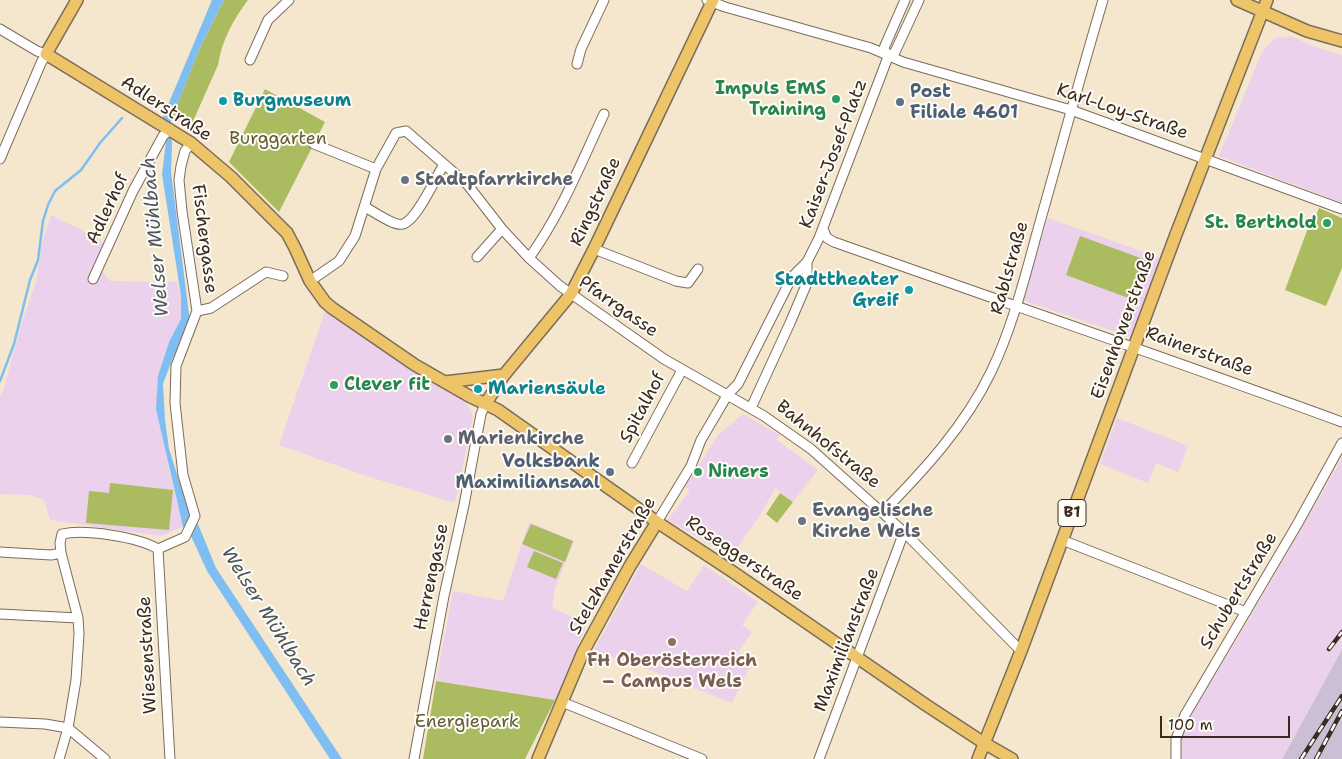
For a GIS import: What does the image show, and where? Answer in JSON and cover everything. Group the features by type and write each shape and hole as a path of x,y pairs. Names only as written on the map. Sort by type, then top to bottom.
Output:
{"main road":[{"path":"46,54 77,0"},
{"path":"1237,0 1307,31 1342,41"},
{"name":"B1","path":"1262,12 1267,0"},
{"name":"Ringstraße","path":"486,403 504,375 571,294 710,1"},
{"name":"Eisenhowerstraße","path":"1021,651 1175,237 1262,12"},
{"name":"Adlerstraße","path":"46,54 167,131 191,143 231,177 286,233 310,281 325,302 332,308 414,365 469,396 486,403"},
{"path":"445,382 504,375"},
{"name":"Roseggerstraße","path":"486,403 657,522 984,743 1012,759"},
{"name":"Stelzhamerstraße","path":"538,759 591,637 630,566 657,522"},
{"name":"B1","path":"978,759 1021,651"}],"street":[{"path":"250,60 268,20 289,0"},
{"path":"577,64 581,49 604,0"},
{"name":"Kaiser-Josef-Platz","path":"888,57 884,48 906,0"},
{"name":"Kaiser-Josef-Platz","path":"728,394 738,384 792,277 807,262 823,229 888,57 895,52 919,0"},
{"name":"Rablstraße","path":"883,512 934,458 962,421 982,389 1001,349 1016,307 1103,0"},
{"name":"Karl-Loy-Straße","path":"710,1 871,48 888,57 1071,110 1207,158 1342,209"},
{"name":"Adlerstraße","path":"0,29 37,51 46,54"},
{"path":"0,159 46,54"},
{"path":"529,258 544,236 572,183 604,114"},
{"name":"Adlerhof","path":"93,279 133,191 167,131"},
{"name":"Pfarrgasse","path":"376,169 396,133 406,131 467,184 502,229 529,258 571,294 682,370 728,394"},
{"name":"Fischergasse","path":"158,548 185,537 194,520 192,504 183,475 175,403 176,366 197,311 179,180 185,151 191,143"},
{"path":"310,281 338,261 355,236 376,169 314,144"},
{"path":"365,207 396,224 404,224 414,216 444,164"},
{"path":"477,257 502,229"},
{"name":"Rainerstraße","path":"823,229 827,238 834,242 1135,347 1342,422"},
{"path":"594,249 676,281 688,283 698,269"},
{"name":"Kaiser-Josef-Platz","path":"751,408 792,320 806,283 807,262"},
{"name":"Fischergasse","path":"197,311 211,308 266,272 283,276"},
{"name":"Spitalhof","path":"632,463 682,370"},
{"name":"Bahnhofstraße","path":"728,394 777,424 810,449 883,512 1021,651"},
{"name":"Stelzhamerstraße","path":"657,522 691,466 701,440 728,394"},
{"name":"Herrengasse","path":"414,759 444,596 481,414 486,403"},
{"name":"Schubertstraße","path":"1176,759 1176,738 1184,715 1298,523 1342,443"},
{"path":"59,759 68,728 76,680 80,634 78,618 61,553 62,534 86,532 148,543 158,548"},
{"name":"Maximilianstraße","path":"819,759 904,532"},
{"path":"1062,540 1246,612"},
{"name":"Wiesenstraße","path":"158,548 170,759"},
{"path":"0,552 61,553"},
{"path":"0,614 78,618"},
{"path":"562,702 702,759"},
{"path":"0,722 44,724 68,728 105,759"}],"shaded area":[{"path":"1291,36 1316,47 1342,55 1342,203 1219,156 1262,52 1275,38"},
{"path":"51,215 92,235 111,248 101,270 110,281 177,282 181,296 181,319 169,342 158,376 169,470 183,527 160,536 50,520 44,500 30,495 0,494 0,396 36,282 42,244"},
{"path":"1048,218 1161,258 1133,338 1022,300"},
{"path":"325,312 466,402 473,416 455,503 366,476 279,445"},
{"path":"743,414 780,435 777,440 818,470 793,502 775,488 762,512 731,557 668,520 690,490 685,487 718,435"},
{"path":"1117,418 1188,446 1178,472 1156,463 1148,483 1100,464"},
{"path":"1342,458 1342,649 1282,759 1181,759 1179,744 1191,716"},
{"path":"529,522 574,541 555,588 552,608 587,623 555,700 436,681 453,591 503,601"},
{"name":"FH Oberösterreich – Campus Wels","path":"641,564 687,591 704,565 758,602 742,625 752,632 738,652 753,660 732,703 628,661 593,652"},
{"path":"1342,649 1342,759 1282,759 1320,690"}],"green space":[{"path":"224,0 248,0 229,31 222,47 218,65 190,128 172,117 199,50"},
{"name":"Burggarten","path":"265,89 325,122 279,212 229,162"},
{"path":"1319,208 1342,218 1342,268 1326,306 1285,290 1308,228 1310,229"},
{"path":"1080,236 1146,260 1131,299 1066,275"},
{"path":"110,483 173,490 169,530 86,523 89,491 109,493"},
{"path":"780,493 793,502 777,523 766,514"},
{"path":"531,524 573,541 565,562 522,544"},
{"path":"534,551 563,563 556,579 527,567"},
{"name":"Energiepark","path":"436,681 555,700 525,759 423,759"}],"water":[{"path":"212,0 224,0 199,50 171,120 171,172 190,322 163,384 169,449 189,512 198,524 216,568 342,759 330,759 207,571 191,536 183,527 156,409 158,376 169,342 181,319 181,296 162,174 166,142 163,117"}],"waterway":[{"path":"0,381 14,344 30,280 38,260 43,221 48,205 55,191 81,170 100,143 122,118"}],"railway":[{"path":"1329,649 1342,632"},
{"path":"1301,759 1342,696"},
{"path":"1316,759 1342,711"}],"place":[{"name":"Impuls EMS Training","path":"836,99"},
{"name":"Burgmuseum","path":"223,101"},
{"name":"Post Filiale 4601","path":"900,102"},
{"name":"Stadtpfarrkirche","path":"405,180"},
{"name":"St. Berthold","path":"1327,223"},
{"name":"Stadttheater Greif","path":"909,290"},
{"name":"Clever fit","path":"334,385"},
{"name":"Mariensäule","path":"478,389"},
{"name":"Marienkirche","path":"448,439"},
{"name":"Volksbank Maximiliansaal","path":"610,472"},
{"name":"Niners","path":"698,472"},
{"name":"Evangelische Kirche Wels","path":"802,521"},
{"name":"FH Oberösterreich – Campus Wels","path":"672,642"}],"water label":[{"name":"Welser Mühlbach","path":"156,237"},
{"name":"Welser Mühlbach","path":"268,617"}]}
